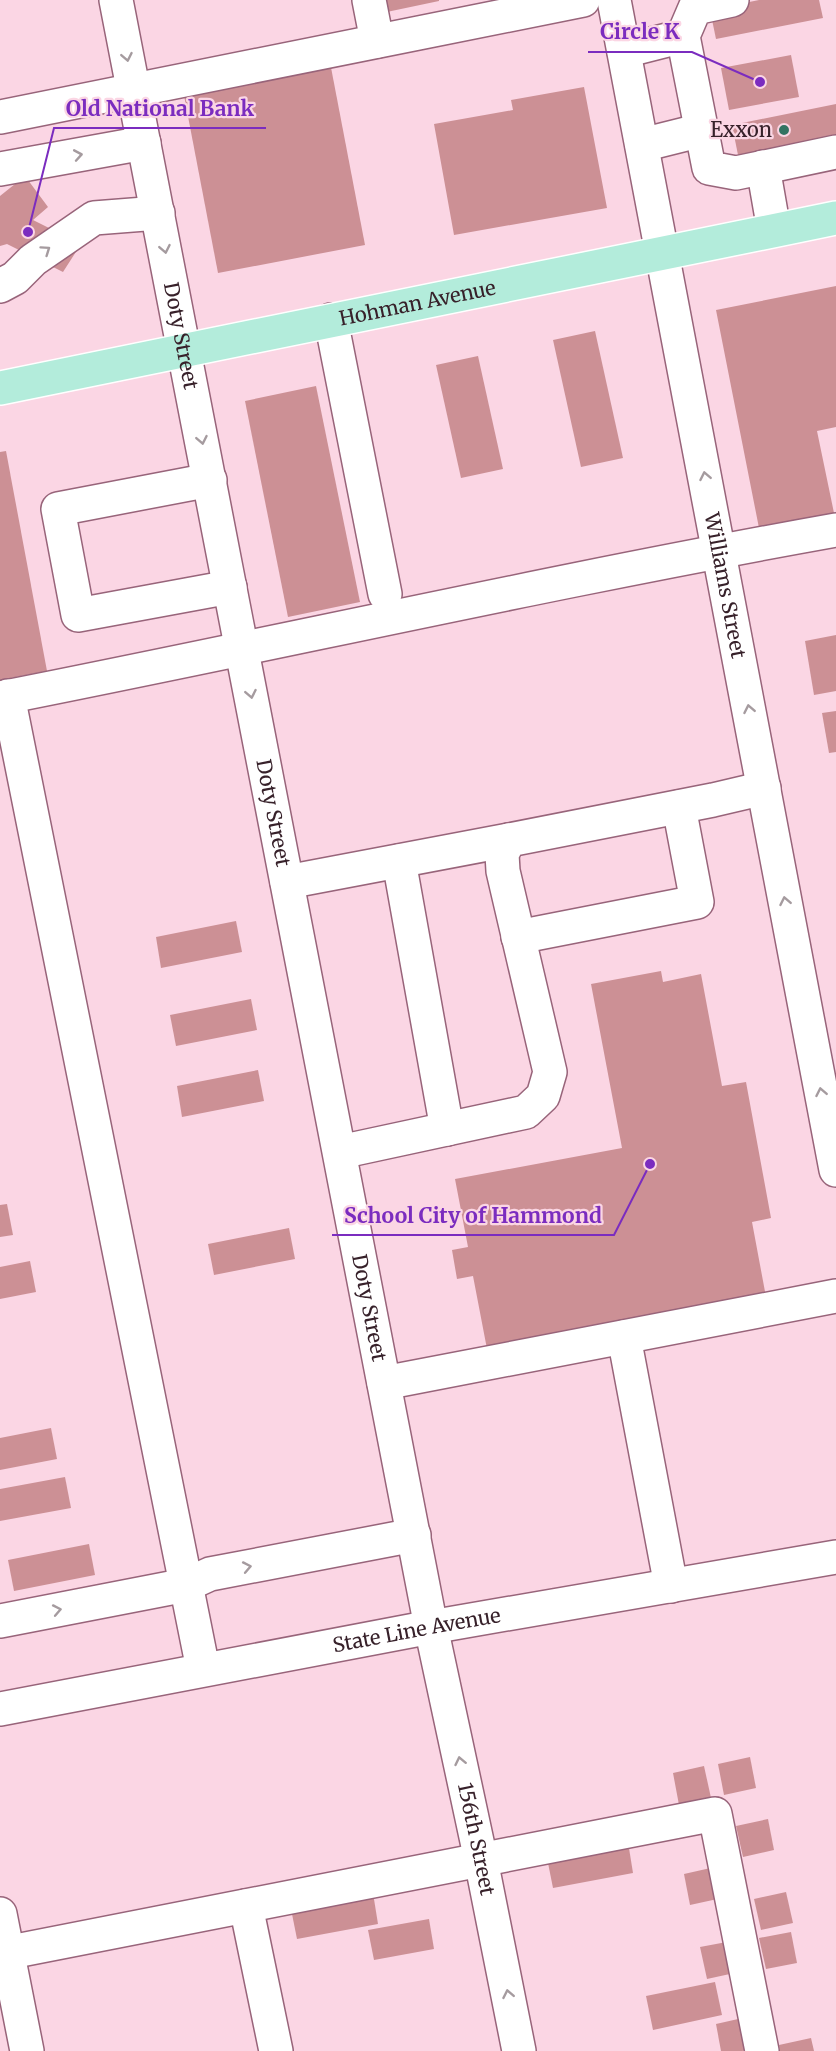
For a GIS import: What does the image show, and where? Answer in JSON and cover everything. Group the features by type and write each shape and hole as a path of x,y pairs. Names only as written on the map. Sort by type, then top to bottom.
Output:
{"main road":[{"name":"Hohman Avenue","path":"0,388 836,218"}],"street":[{"name":"Doty Street","path":"116,0 431,1627"},
{"path":"369,0 377,41"},
{"path":"0,117 583,0"},
{"name":"Williams Street","path":"615,0 836,1170"},
{"path":"732,0 695,8 683,36 710,168 736,173 836,152"},
{"path":"624,51 683,36"},
{"path":"642,145 702,130"},
{"path":"0,169 144,143"},
{"path":"763,167 774,230"},
{"path":"0,286 15,278 33,260 94,218 158,213"},
{"path":"331,320 385,594"},
{"path":"210,480 58,509 78,615 230,587"},
{"path":"203,1669 4,697 719,551 836,530"},
{"path":"287,882 679,807 764,788"},
{"path":"518,937 697,902 679,807"},
{"path":"340,1152 526,1112 543,1096 550,1072 503,871 502,854 509,840"},
{"path":"399,861 447,1129"},
{"path":"384,1383 836,1296"},
{"path":"624,1337 671,1586"},
{"path":"0,1621 186,1585 210,1574 414,1535"},
{"name":"State Line Avenue","path":"0,1709 431,1627 836,1557"},
{"name":"156th Street","path":"431,1627 519,2051"},
{"path":"4,1954 715,1815 762,2051"},
{"path":"246,1906 276,2051"},
{"path":"0,1914 4,1954 27,2051"}],"building":[{"path":"379,0 439,0 439,1 382,13"},
{"path":"759,0 819,0 823,18 716,39 710,10"},
{"path":"791,55 799,97 729,110 721,68"},
{"path":"329,57 365,245 218,273 182,85"},
{"path":"584,87 607,208 454,235 434,124 513,110 511,100"},
{"name":"Exxon","path":"836,104 836,135 738,155 732,125"},
{"path":"25,176 48,207 33,220 81,244 63,272 7,244 0,246 0,196"},
{"path":"836,286 836,427 817,431 834,513 759,528 716,310"},
{"path":"595,331 623,458 581,467 553,340"},
{"path":"478,356 503,469 461,478 436,365"},
{"path":"316,386 360,602 288,617 245,401"},
{"path":"6,451 47,671 0,680 0,452"},
{"path":"836,635 836,691 814,695 805,641"},
{"path":"836,711 836,752 829,753 822,713"},
{"path":"236,921 242,952 161,968 156,937"},
{"path":"661,971 663,982 701,974 722,1086 746,1082 771,1218 752,1222 766,1297 487,1349 473,1276 457,1279 452,1250 468,1247 455,1179 622,1148 591,984"},
{"path":"251,999 257,1030 176,1046 170,1015"},
{"path":"258,1070 264,1101 182,1117 177,1086"},
{"path":"7,1204 13,1235 0,1237 0,1205"},
{"path":"289,1228 295,1259 214,1275 208,1244"},
{"path":"30,1261 36,1292 0,1299 0,1267"},
{"path":"51,1428 57,1459 0,1470 0,1438"},
{"path":"65,1477 71,1508 0,1521 0,1489"},
{"path":"89,1544 95,1575 14,1591 8,1560"},
{"path":"750,1757 756,1788 724,1795 718,1764"},
{"path":"704,1766 711,1798 679,1805 673,1773"},
{"path":"768,1819 774,1850 743,1857 736,1826"},
{"path":"628,1842 633,1873 553,1888 547,1858"},
{"path":"715,1867 722,1898 690,1905 684,1874"},
{"path":"786,1892 793,1923 761,1930 754,1899"},
{"path":"373,1893 378,1924 297,1939 291,1909"},
{"path":"429,1919 434,1949 374,1960 368,1930"},
{"path":"791,1932 797,1963 766,1969 759,1938"},
{"path":"732,1941 739,1972 707,1979 700,1947"},
{"path":"715,1982 722,2015 653,2030 646,1996"},
{"path":"747,2017 754,2049 721,2051 716,2024"},
{"path":"811,2038 814,2051 780,2051 779,2045"}],"place":[{"name":"Circle K","path":"760,82"},
{"name":"Exxon","path":"784,130"},
{"name":"Old National Bank","path":"28,232"},
{"name":"School City of Hammond","path":"650,1164"}]}
